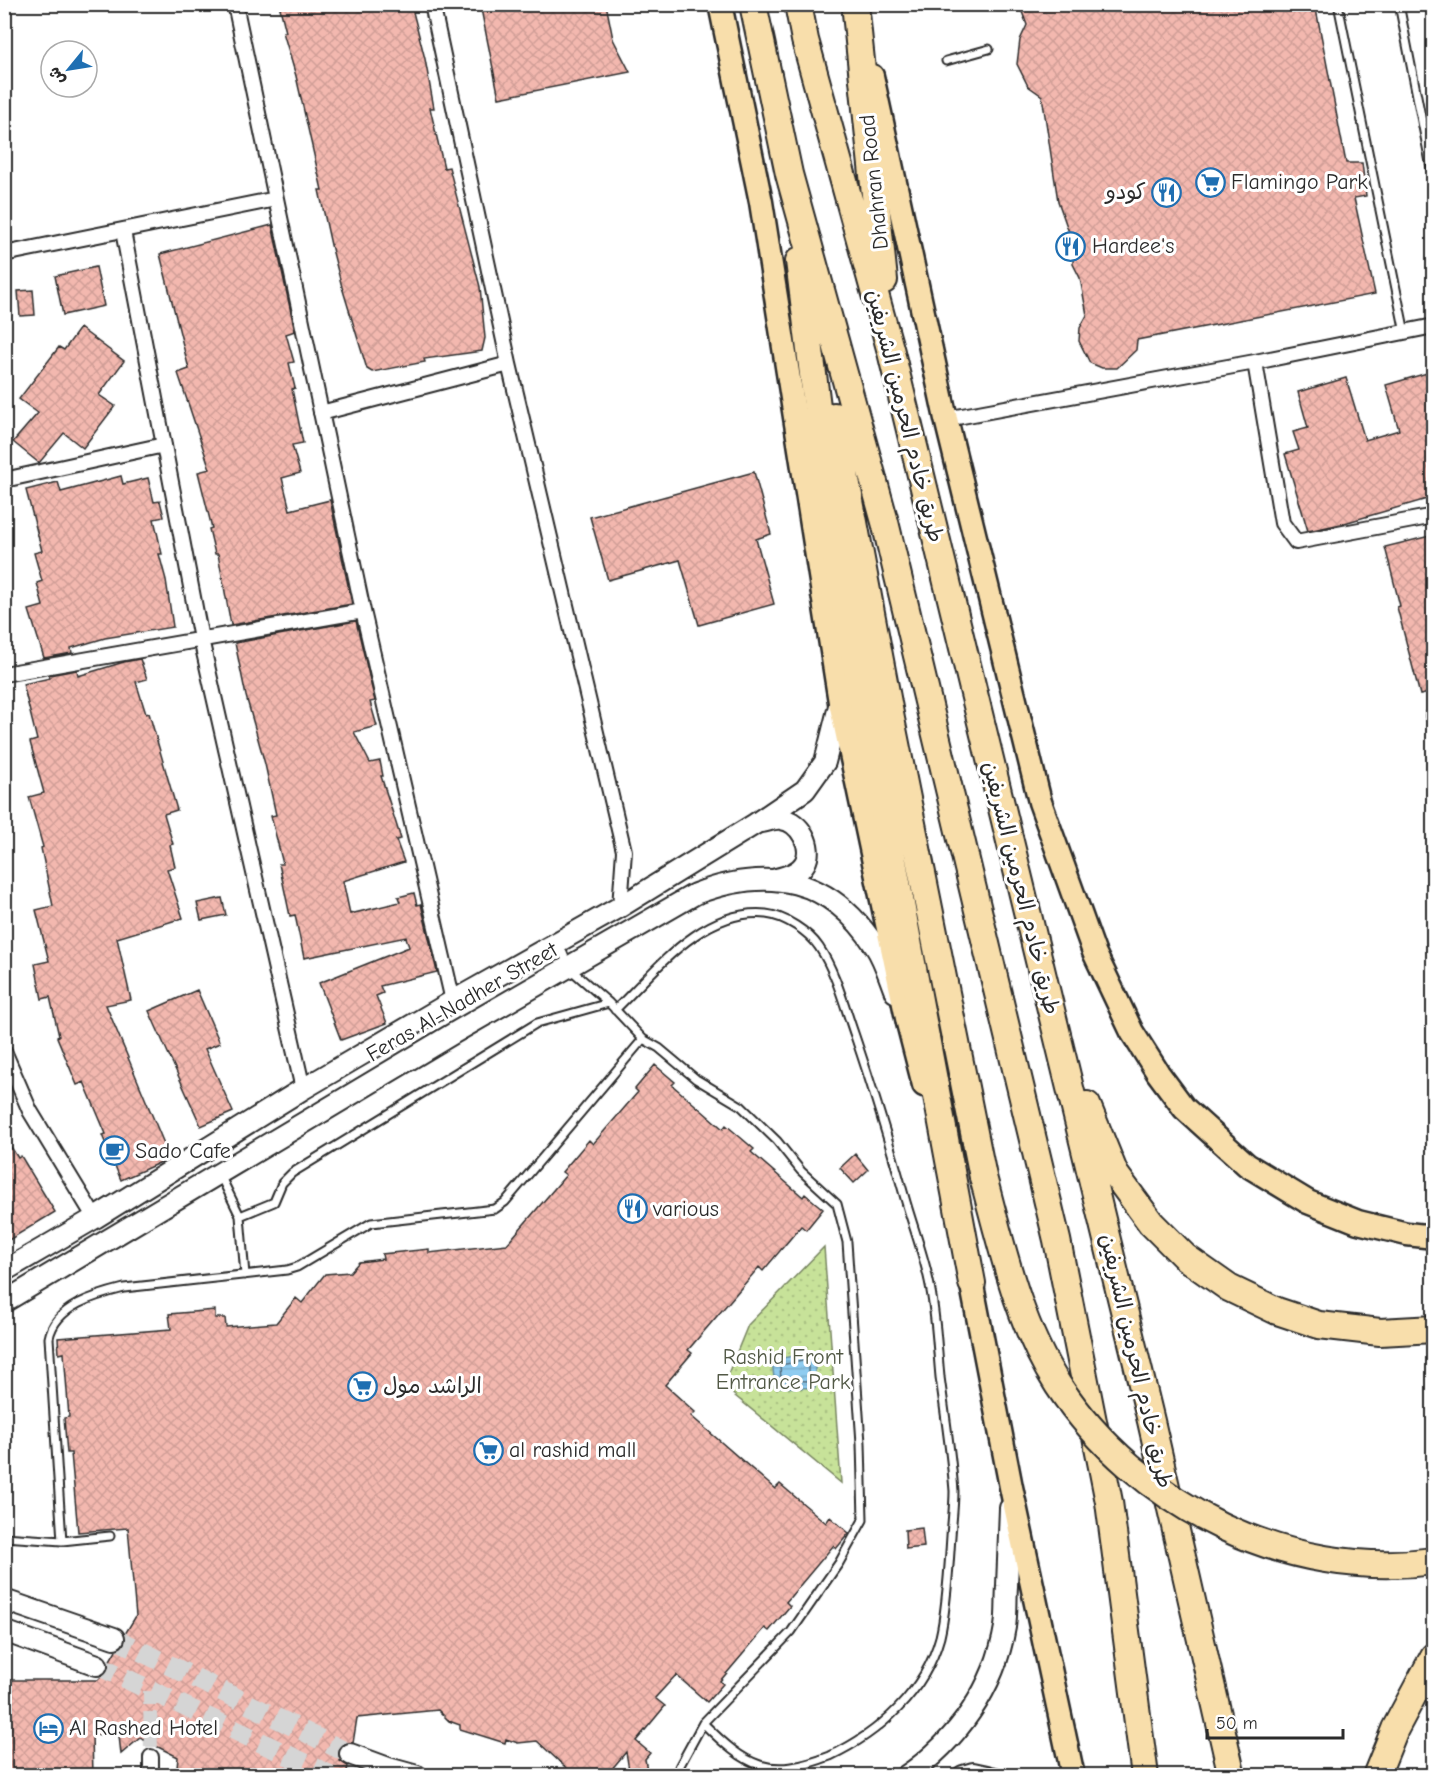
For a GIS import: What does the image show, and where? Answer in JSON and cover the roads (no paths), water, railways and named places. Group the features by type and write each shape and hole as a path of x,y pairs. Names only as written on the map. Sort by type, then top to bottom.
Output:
{"highway":[{"name":"طريق خادم الحرمين الشريفين","path":"753,4 789,174 885,522 1056,1240 1109,1502 1145,1776"},
{"name":"طريق خادم الحرمين الشريفين","path":"798,4 805,40 891,352 1149,1409 1232,1776"},
{"name":"Dhahran Road","path":"855,9 891,352"},
{"path":"789,174 891,719 983,1177 1016,1296 1036,1343 1058,1384 1085,1422 1133,1471 1164,1494 1211,1521 1252,1539 1293,1552 1339,1561 1383,1564 1434,1561"},
{"path":"789,174 835,552 972,1283"},
{"path":"1035,947 1081,1089 1115,1174 1151,1223 1185,1257 1229,1288 1276,1311 1319,1324 1380,1332 1434,1329"},
{"path":"1376,1776 1395,1729 1434,1656"}],"main road":[{"path":"720,4 761,202 840,702 908,1023 972,1283 1011,1487 1073,1776"},
{"path":"855,9 865,43 946,418 1040,802 1094,952 1132,1032 1158,1073 1184,1108 1246,1165 1308,1202 1358,1222 1434,1237"}],"street":[{"path":"235,4 363,611 453,1001"},
{"path":"432,4 509,364 624,851 620,907"},
{"path":"4,254 276,199"},
{"path":"123,231 201,639 303,1089"},
{"path":"946,418 1255,362 1434,326"},
{"path":"1255,362 1282,523 1296,542 1434,516"},
{"path":"321,413 509,364"},
{"path":"4,480 164,445"},
{"path":"4,674 363,611"},
{"name":"Feras Al-Nadher Street","path":"4,1271 95,1218 303,1089 620,907 806,790 825,762 840,702"},
{"path":"755,824 781,819 791,822 805,839 807,850 805,863 789,876 776,879"},
{"name":"Feras Al-Nadher Street","path":"4,1302 454,1032 695,894 718,885 740,880 776,879 800,884 825,896 846,910 876,948 908,1023"},
{"path":"4,1051 30,1111 95,1218"},
{"path":"906,1776 926,1762 947,1742 969,1714 985,1689 999,1656 1005,1625 1011,1487"},
{"path":"4,1600 114,1638"},
{"path":"4,1631 97,1665"},
{"path":"350,1754 417,1776"},
{"path":"151,1757 151,1776"}],"lane":[{"path":"1338,4 1405,333"},
{"path":"1399,4 1434,183"},
{"path":"946,61 989,49"},
{"path":"615,1010 682,945 713,924 733,917 770,914 789,922 818,944 826,958 875,1095 930,1283 954,1493 949,1568 939,1638 926,1670 907,1698 885,1722 851,1747 815,1764 780,1772 754,1767 725,1745 703,1723"},
{"path":"559,943 569,968 609,1003 643,1039 659,1048 696,1079 741,1106 763,1127 801,1171 837,1204 848,1247 861,1443 863,1520 839,1563 790,1632 703,1723 679,1767 678,1776"},
{"path":"240,1216 274,1202 282,1183 292,1173 537,1023 609,1003"},
{"path":"62,1541 49,1338 56,1320 70,1309 106,1293 124,1288 292,1269 371,1223 489,1211 500,1207 643,1039"},
{"path":"220,1174 240,1216 244,1275"},
{"path":"4,1537 62,1541 110,1536"},
{"path":"974,1775 994,1771 1011,1776"}],"water":[{"path":"815,1352 815,1388 775,1387 772,1360"}],"tunnel":[{"path":"114,1638 350,1754"},
{"path":"97,1665 332,1776"},
{"path":"150,1691 151,1757"}],"place":[{"name":"Flamingo Park","path":"1210,182"},
{"name":"كودو","path":"1167,192"},
{"name":"Hardee's","path":"1071,246"},
{"name":"Sado Cafe","path":"114,1151"},
{"name":"various","path":"632,1209"},
{"name":"الراشد مول","path":"362,1386"},
{"name":"al rashid mall","path":"488,1450"},
{"name":"Al Rashed Hotel","path":"48,1728"}],"park label":[{"name":"Rashid Front Entrance Park","path":"783,1370"}]}
